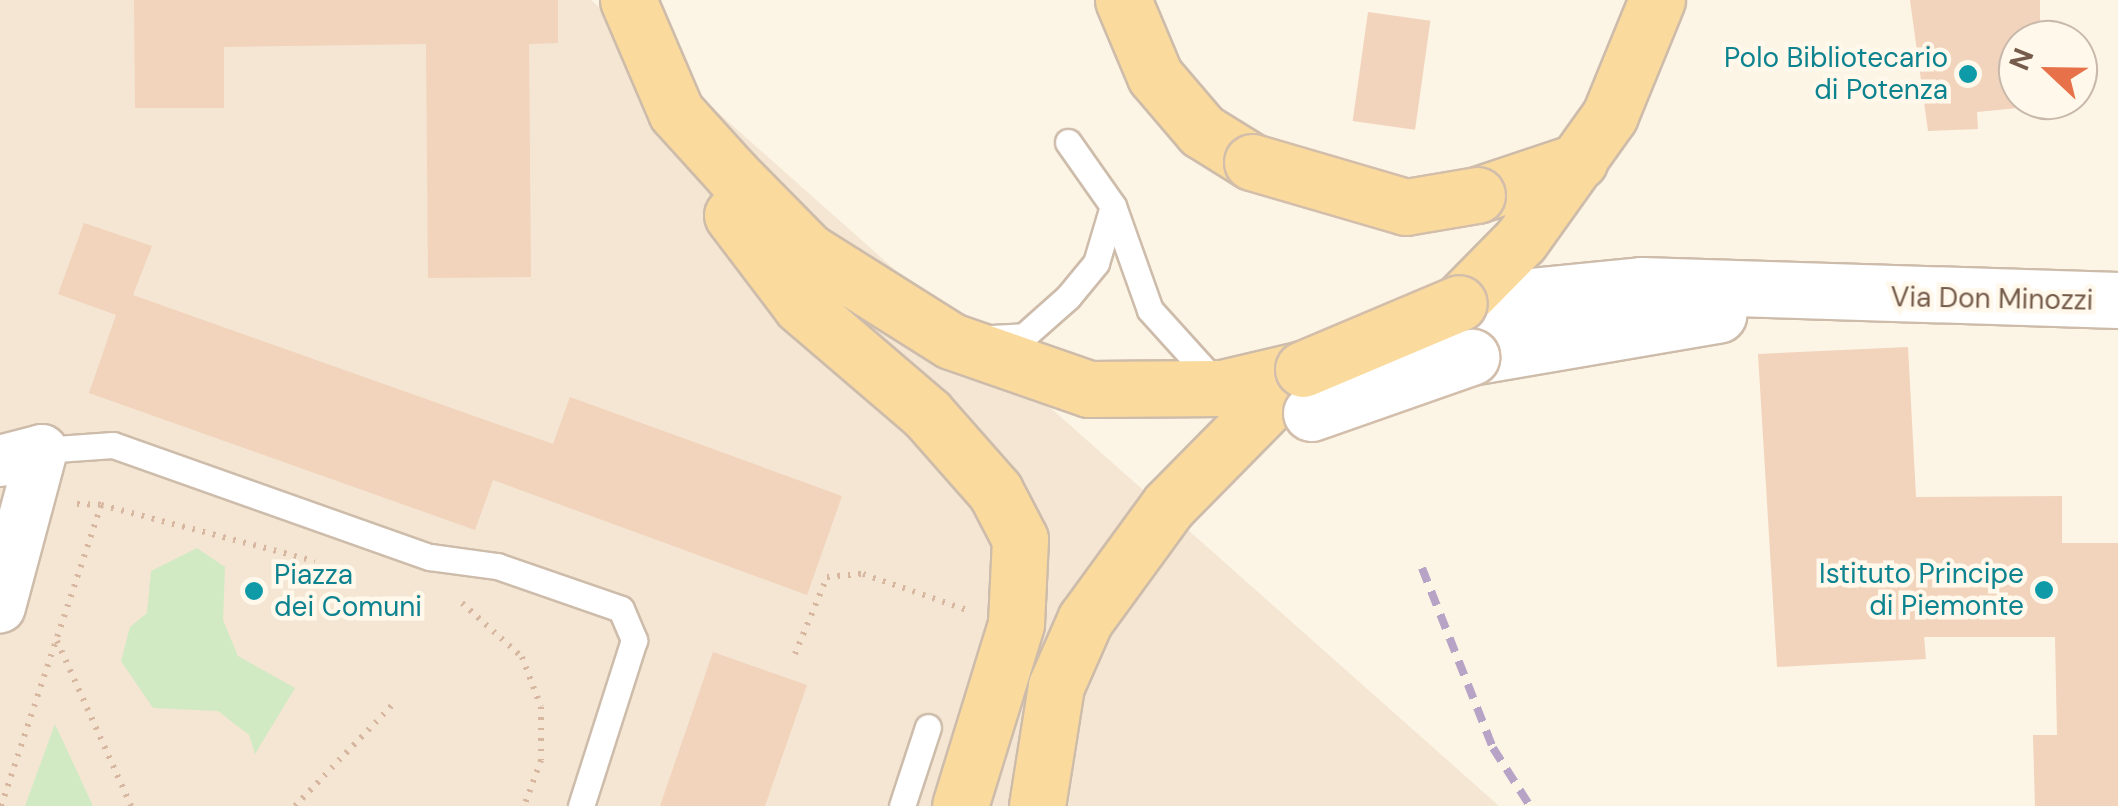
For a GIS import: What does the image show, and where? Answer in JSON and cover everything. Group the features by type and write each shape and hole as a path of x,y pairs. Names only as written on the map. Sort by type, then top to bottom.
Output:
{"main road":[{"path":"628,0 676,112 728,210 801,306 927,414 996,491 1020,539 1016,624 960,806"},
{"path":"1123,0 1155,76 1202,131 1252,162 1406,206 1476,195 1579,162"},
{"path":"1037,806 1056,686 1085,620 1168,504 1216,461 1307,391 1460,304 1579,162 1610,115 1657,0"},
{"path":"676,112 808,251 951,340 1089,389 1307,391 1644,323 1865,298"},
{"path":"1460,304 1641,285 1865,298"},
{"name":"Via Don Minozzi","path":"1865,298 2118,300"}],"street":[{"path":"0,607 21,456"}],"lane":[{"path":"1068,142 1112,206 1150,310 1222,388"},
{"path":"951,340 1024,336 1096,263 1112,206"},
{"path":"21,456 113,445 430,557 497,566 621,609 634,640 581,806"},
{"path":"902,806 928,727"}],"path":[{"path":"1,806 101,505 321,563"},
{"path":"795,654 827,577 863,574 982,615"},
{"path":"445,596 504,635 533,682 543,734 524,806"},
{"path":"56,640 131,806"},
{"path":"295,806 394,703"}],"shaded area":[{"path":"0,0 591,0 1499,806 0,806"}],"green space":[{"path":"197,548 225,567 223,620 238,656 295,688 255,754 249,735 218,711 153,708 121,661 130,627 147,613 151,571"},
{"path":"55,724 93,806 25,806"}],"building":[{"path":"134,0 558,0 558,43 529,44 531,277 428,278 426,44 224,47 224,108 135,108"},
{"name":"Polo Bibliotecario di Potenza","path":"1910,0 2040,0 2040,20 1998,20 1998,110 1977,112 1978,129 1928,131"},
{"path":"1368,12 1430,21 1415,130 1353,121"},
{"path":"84,223 152,246 133,295 553,444 570,397 842,496 807,595 493,480 475,530 89,393 116,315 58,294"},
{"path":"1908,347 1916,497 2062,496 2062,543 2118,543 2118,806 2035,806 2033,735 2057,735 2055,637 1924,637 1926,659 1777,667 1758,354"},
{"path":"713,652 807,685 765,806 660,806"}],"railway":[{"path":"1422,568 1493,748 1530,806"}],"place":[{"name":"Polo Bibliotecario di Potenza","path":"1968,74"},
{"name":"Istituto Principe di Piemonte","path":"2044,590"},
{"name":"Piazza dei Comuni","path":"254,591"}]}
